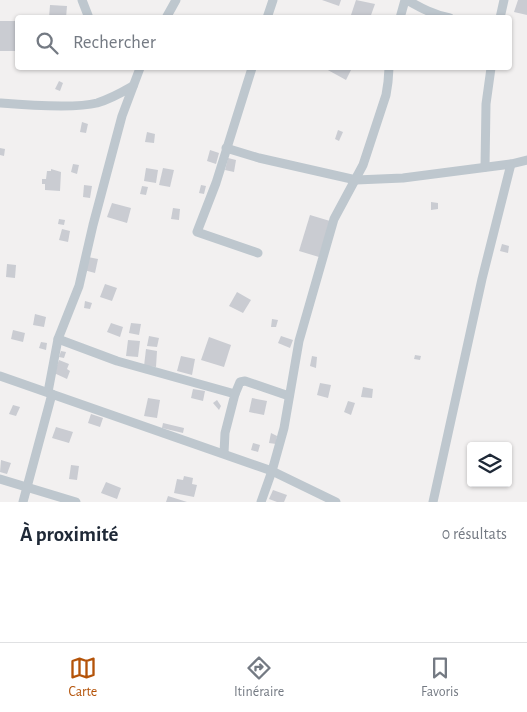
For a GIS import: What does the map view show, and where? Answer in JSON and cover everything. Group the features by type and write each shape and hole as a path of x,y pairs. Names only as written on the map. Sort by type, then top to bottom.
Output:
{"street":[{"path":"82,0 88,15"},
{"path":"168,15 176,0"},
{"path":"268,15 273,0"},
{"path":"401,15 406,0 436,15"},
{"path":"501,15 504,0"},
{"path":"23,502 50,393 58,339 79,286 122,116 139,70"},
{"path":"251,70 216,183 197,232 258,253"},
{"path":"261,502 284,428 299,341 334,219 356,180 362,165 386,94 389,70"},
{"path":"485,167 486,104 491,70"},
{"path":"0,108 0,103 65,106 96,103 116,96 133,86"},
{"path":"226,148 259,158 356,180 403,178 511,164 527,160"},
{"path":"433,502 482,279 511,164"},
{"path":"58,339 117,362 235,394"},
{"path":"0,376 224,453 272,471 336,502"},
{"path":"224,453 225,433 240,382 245,381 289,396"},
{"path":"0,479 76,502"}],"building":[{"path":"322,0 341,0 339,6"},
{"path":"356,0 375,4 371,15 351,15"},
{"path":"518,0 527,0 527,15 514,12"},
{"path":"50,5 67,6 66,15 49,15"},
{"path":"0,21 15,21 15,51 0,51"},
{"path":"328,70 351,70 346,80"},
{"path":"59,81 63,83 60,91 55,89"},
{"path":"82,122 88,124 86,133 80,132"},
{"path":"338,130 343,132 339,141 335,139"},
{"path":"147,132 155,134 154,143 145,142"},
{"path":"0,148 5,149 4,156 0,155"},
{"path":"210,150 219,153 216,164 207,161"},
{"path":"228,158 236,160 234,172 225,170"},
{"path":"73,164 79,165 77,174 71,172"},
{"path":"146,168 158,170 156,183 144,181"},
{"path":"163,168 174,170 170,187 159,185"},
{"path":"51,169 61,172 60,191 45,190 45,184 42,184 42,179 46,179 47,171 51,171"},
{"path":"84,185 92,186 90,198 83,197"},
{"path":"201,185 206,186 204,194 199,193"},
{"path":"142,186 148,187 146,195 140,194"},
{"path":"431,202 438,203 438,209 431,210"},
{"path":"112,203 131,208 127,223 107,217"},
{"path":"173,208 180,209 179,220 171,219"},
{"path":"310,215 330,221 319,257 299,251"},
{"path":"59,219 65,220 64,225 58,224"},
{"path":"62,229 70,231 68,242 59,240"},
{"path":"502,244 509,246 508,253 500,251"},
{"path":"88,257 98,259 95,273 84,270"},
{"path":"7,264 16,265 15,278 6,277"},
{"path":"105,284 117,288 112,301 100,297"},
{"path":"237,292 251,300 243,313 229,306"},
{"path":"85,301 92,303 90,309 84,308"},
{"path":"35,314 46,317 44,327 33,325"},
{"path":"272,319 278,320 276,327 271,327"},
{"path":"111,323 123,327 120,337 107,332"},
{"path":"131,323 141,324 139,335 129,333"},
{"path":"13,330 25,333 23,342 11,339"},
{"path":"149,336 159,338 157,347 147,346"},
{"path":"281,336 293,340 290,348 278,343"},
{"path":"209,337 231,345 224,367 201,360"},
{"path":"128,340 140,341 138,357 126,356"},
{"path":"41,342 47,343 46,350 39,348"},
{"path":"146,349 157,351 156,367 144,366"},
{"path":"61,351 66,352 64,358 59,357"},
{"path":"415,355 421,356 420,360 414,359"},
{"path":"181,356 195,359 192,375 177,371"},
{"path":"312,356 317,357 316,368 310,366"},
{"path":"59,360 69,364 67,369 70,371 67,379 54,373"},
{"path":"320,383 331,385 328,398 317,395"},
{"path":"363,387 373,389 372,398 361,397"},
{"path":"193,389 205,391 203,401 191,398"},
{"path":"148,398 160,400 157,418 144,416"},
{"path":"252,398 267,401 264,415 249,412"},
{"path":"217,400 221,406 219,410 213,403"},
{"path":"348,401 355,403 351,415 344,412"},
{"path":"13,405 20,407 16,416 9,414"},
{"path":"91,414 103,418 100,427 88,423"},
{"path":"163,423 184,428 183,433 162,428"},
{"path":"56,427 73,432 69,443 52,438"},
{"path":"271,433 277,436 276,444 269,443"},
{"path":"253,443 260,445 258,452 251,450"},
{"path":"1,460 11,463 7,474 0,472"},
{"path":"71,465 79,466 77,480 69,479"},
{"path":"184,476 193,478 192,484 197,485 194,497 174,493 177,479 183,480"},
{"path":"106,482 121,488 117,499 101,493"},
{"path":"273,490 287,495 284,502 269,499"},
{"path":"168,496 187,502 166,502"}]}
